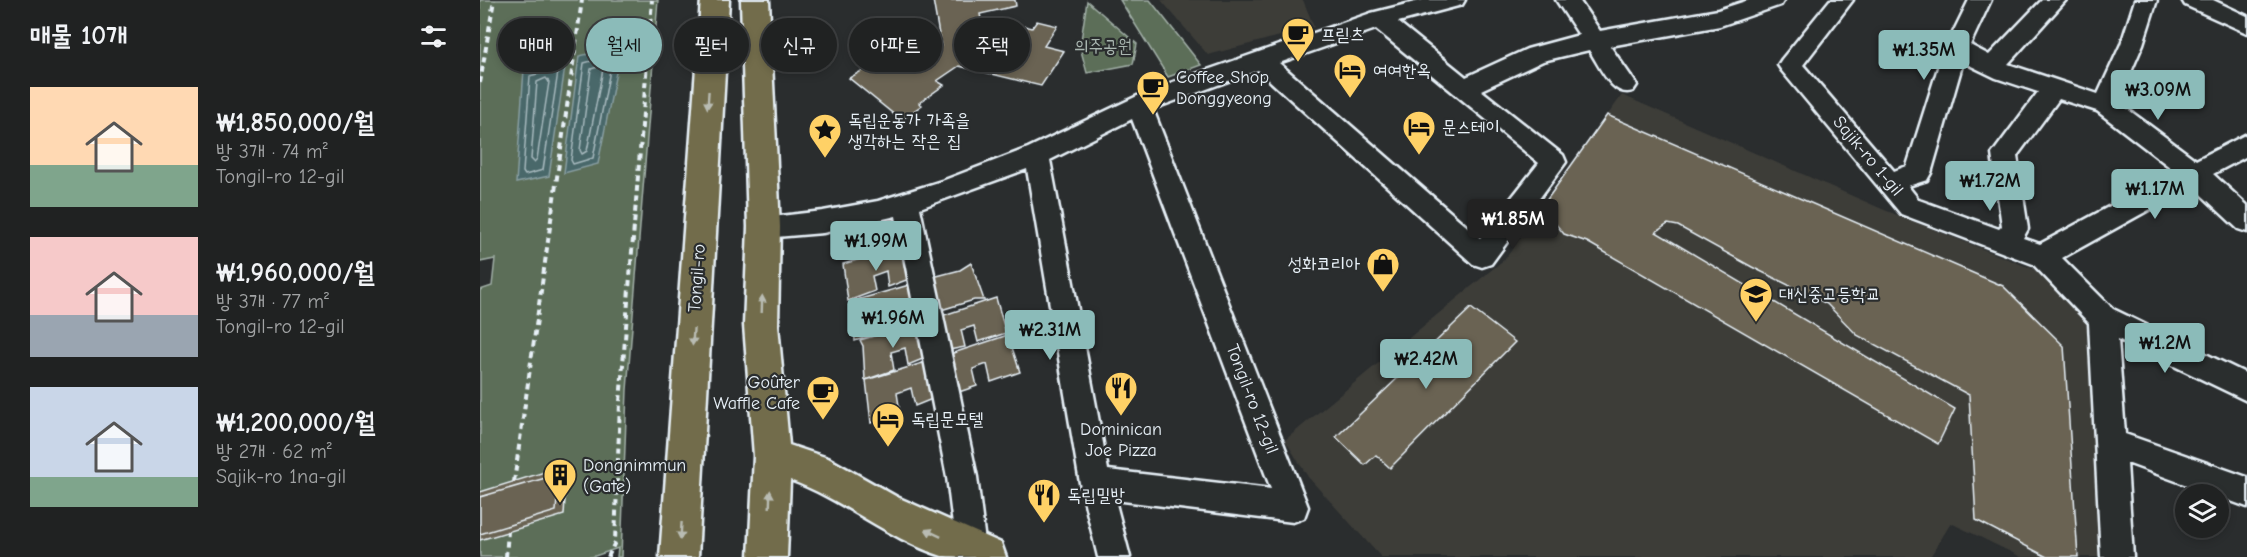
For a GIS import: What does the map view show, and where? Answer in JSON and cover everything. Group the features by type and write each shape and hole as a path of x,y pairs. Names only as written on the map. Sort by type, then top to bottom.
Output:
{"main road":[{"name":"Tongil-ro","path":"679,557 715,0"},
{"path":"755,0 764,227 761,325 772,456 768,557"},
{"path":"772,456 815,471 884,510 978,553"}],"street":[{"path":"764,227 823,222 906,202 948,189 1037,155 1158,96 1378,19 1454,0"},
{"path":"1567,0 1625,85"},
{"path":"1464,88 1535,55 1595,40 1720,18 1773,0"},
{"name":"Sajik-ro 1-gil","path":"1842,0 1790,65 1910,207 2042,256 2103,318 2247,388"},
{"path":"1890,182 1918,173 1957,49 1980,0"},
{"path":"1992,66 2055,0"},
{"path":"2105,105 2132,44 2146,0"},
{"path":"2193,0 2247,25"},
{"path":"1262,60 1482,256 1554,162 1378,19"},
{"path":"1957,49 1992,66 2105,105 2194,173 2247,221"},
{"path":"2004,242 2015,229 2004,154 2054,88"},
{"name":"Tongil-ro 12-gil","path":"1095,483 1293,507 1139,105"},
{"path":"2042,256 2247,144"},
{"path":"1037,155 1095,483 1114,557"},
{"path":"906,202 978,553"},
{"path":"2103,318 2117,557"},
{"path":"2110,443 2247,492"}],"path":[{"path":"480,83 494,0"},
{"path":"514,482 582,0"},
{"path":"608,557 615,542 620,402 652,0"},
{"path":"506,557 508,531"}],"shaded area":[{"path":"1161,0 1303,0 1314,27 1208,55"},
{"name":"대신중고등학교","path":"1622,95 1882,209 2048,275 2098,338 2113,557 2021,557 1951,523 1930,557 1381,557 1308,477 1285,440 1506,258"}],"green space":[{"path":"480,0 658,0 657,18 586,18 586,72 652,72 627,390 621,557 617,557 618,548 592,557 480,557 480,290 492,286 495,259 480,262"},
{"name":"의주공원","path":"1120,0 1150,0 1201,65 1168,77"},
{"name":"의주공원","path":"1087,1 1137,44 1133,64 1087,73 1080,47"}],"water":[{"path":"586,54 586,72 616,72 598,164 564,173 579,56"},
{"path":"524,72 564,72 549,176 516,183"}],"building":[{"path":"933,0 1015,0 1016,6 980,14 981,18 954,18 954,69 937,81 944,85 919,103 922,105 901,120 849,78 860,72 942,72 942,18 936,18"},
{"path":"1037,21 1057,26 1044,46 1064,51 1041,86 984,72 1030,72 1030,27"},
{"name":"대신중고등학교","path":"1607,115 2003,286 2064,346 2078,557 2047,557 1976,520 1969,395 1857,335 1827,304 1752,267 1678,226 1668,224 1656,232 1955,409 1938,444 1587,242 1564,234 1555,223 1536,215"},
{"path":"907,246 909,279 888,287 886,271 872,276 875,291 848,301 843,264"},
{"path":"971,263 984,300 974,300 941,310 933,277 960,270"},
{"path":"916,283 918,318 896,326 894,310 880,314 883,331 855,341 853,308 850,302"},
{"path":"996,298 1006,333 978,342 974,326 961,330 965,347 944,351 938,317"},
{"path":"1471,308 1515,342 1390,468 1376,455 1365,465 1336,437"},
{"path":"919,323 930,356 908,365 905,348 891,352 894,370 865,380 863,346 860,340"},
{"path":"1008,335 1020,372 991,382 987,364 973,369 977,386 956,393 950,354"},
{"path":"926,362 937,397 915,406 911,388 897,393 900,412 871,423 866,380"},
{"name":"Dongnimmun (Gate)","path":"567,465 564,515 480,540 480,534 556,511 559,474 480,497 480,492"},
{"path":"559,474 556,511 480,534 480,497"}],"place":[{"name":"프릳츠","path":"1298,63"},
{"name":"여여한옥","path":"1350,99"},
{"name":"Coffee Shop Donggyeong","path":"1153,116"},
{"name":"문스테이","path":"1419,156"},
{"name":"독립운동가 가족을 생각하는 작은 집","path":"825,159"},
{"name":"성화코리아","path":"1383,293"},
{"name":"대신중고등학교","path":"1756,323"},
{"name":"Dominican Joe Pizza","path":"1121,417"},
{"name":"Goûter Waffle Cafe","path":"823,421"},
{"name":"독립문모텔","path":"888,448"},
{"name":"Dongnimmun (Gate)","path":"560,504"},
{"name":"독립밀방","path":"1044,524"}]}
